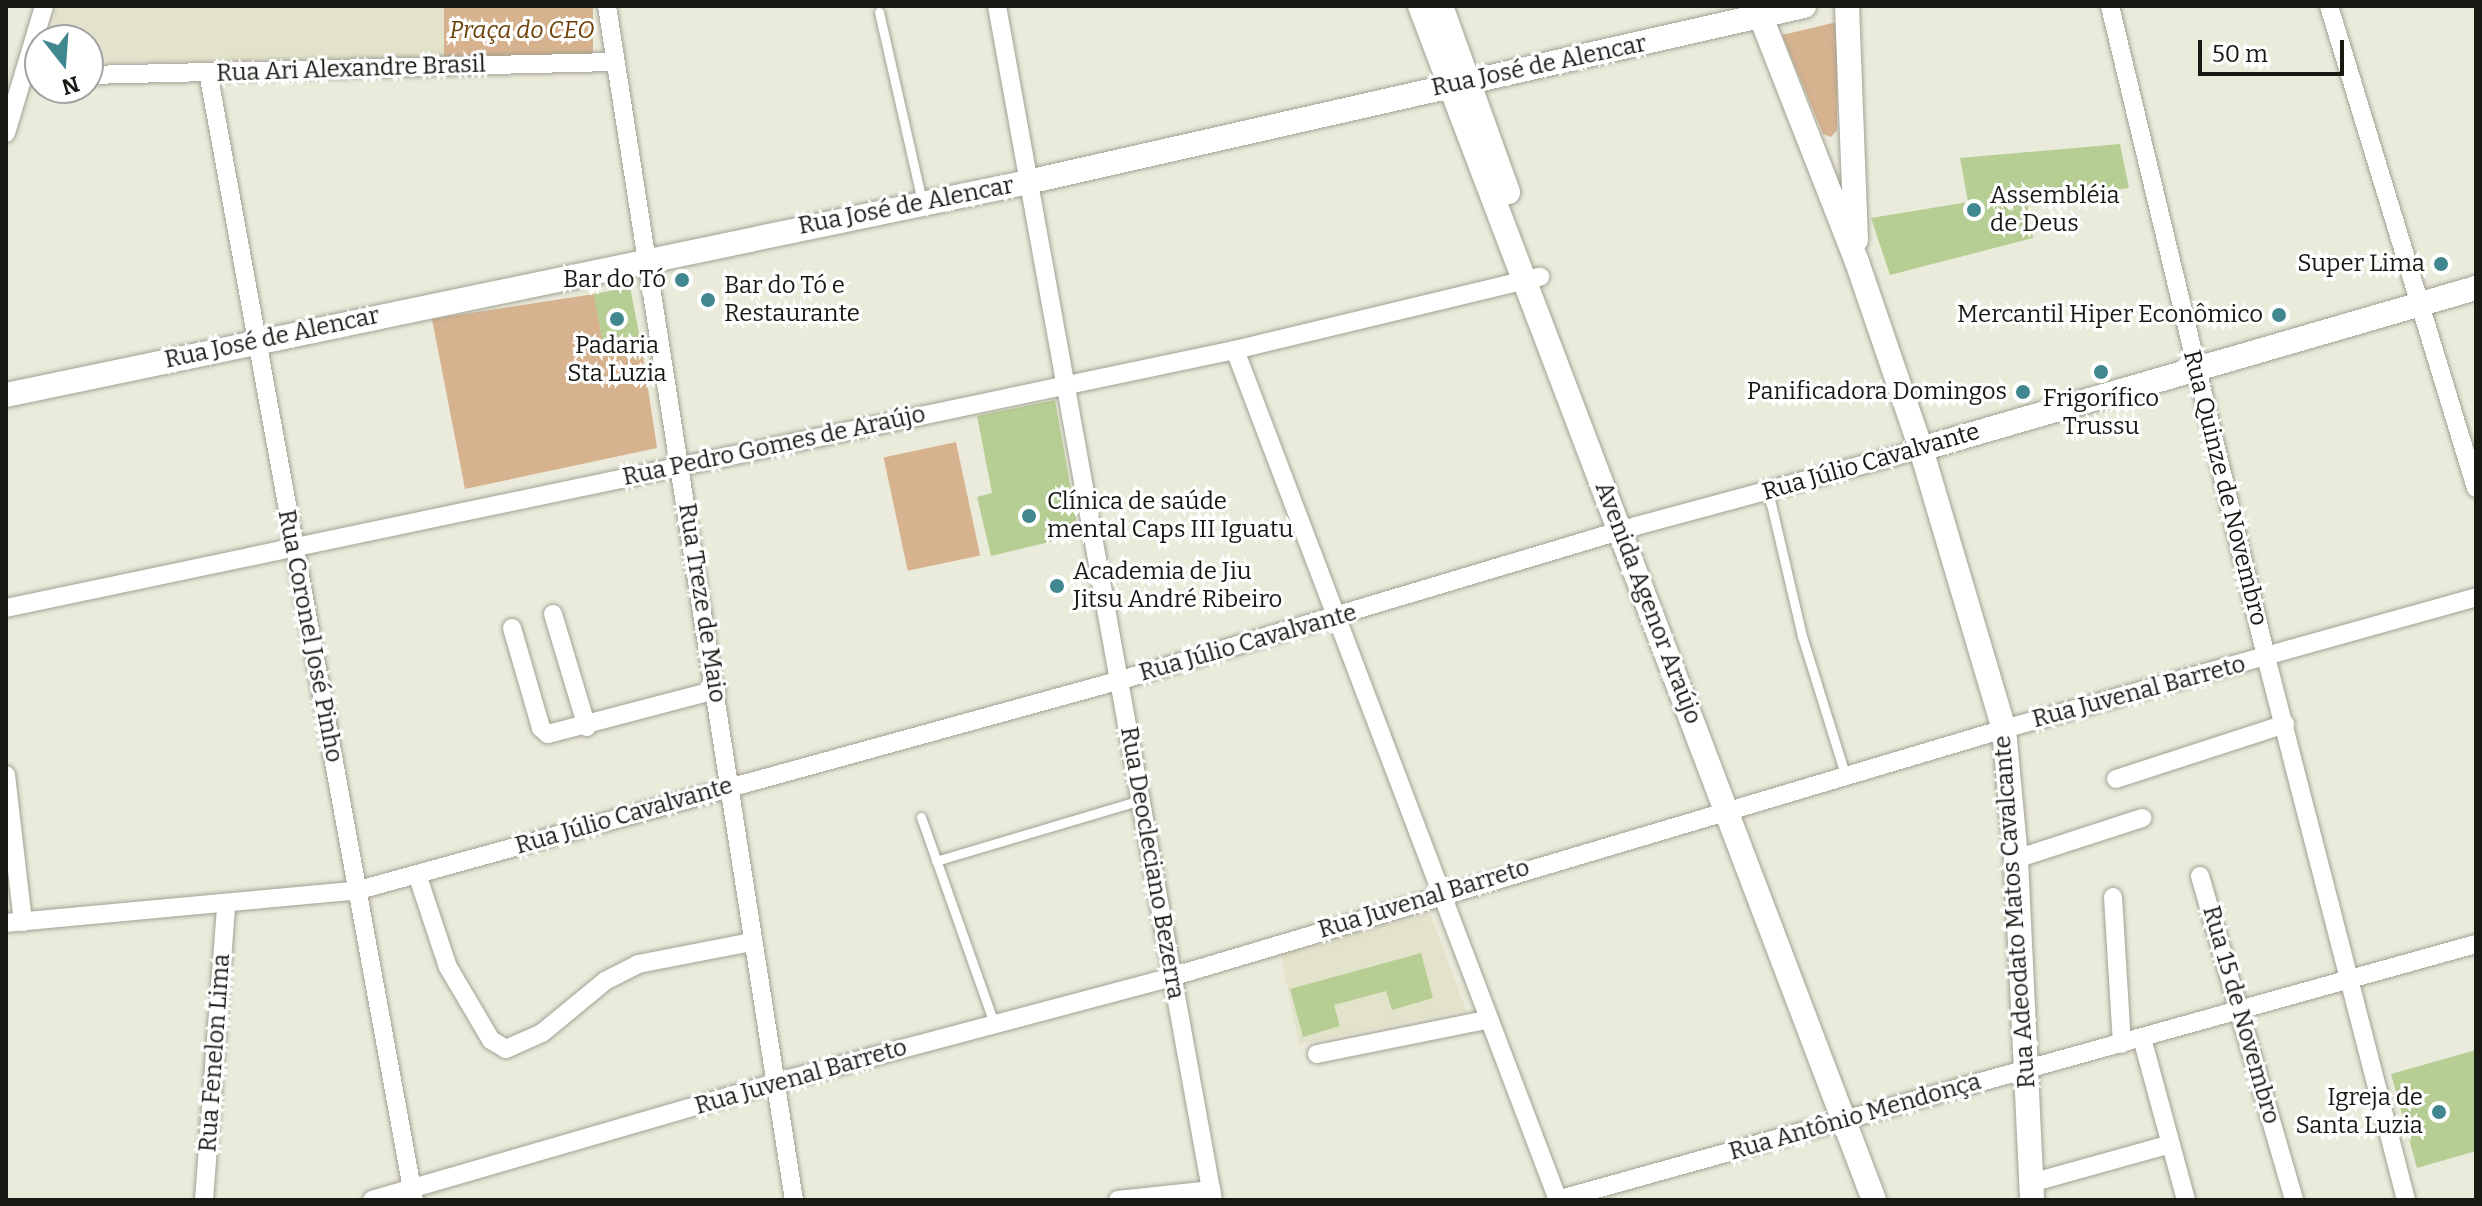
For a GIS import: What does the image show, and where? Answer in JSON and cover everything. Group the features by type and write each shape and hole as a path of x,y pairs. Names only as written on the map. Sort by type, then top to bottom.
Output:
{"main road":[{"name":"Avenida Agenor Araújo","path":"1420,6 1458,83 1628,528 1850,1116 1874,1200"},
{"name":"Avenida Agenor Araújo","path":"1441,6 1458,83"},
{"name":"Rua José de Alencar","path":"6,395 1028,182 1458,83 1708,18 1761,17 1804,6"},
{"name":"Rua Adeodato Matos Cavalcante","path":"1847,6 1857,262"},
{"name":"Rua Adeodato Matos Cavalcante","path":"1761,17 1857,262 1921,449 2004,729 2016,859 2028,1195"},
{"name":"Rua Júlio Cavalvante","path":"1921,449 2195,365 2476,288"},
{"name":"Avenida Agenor Araújo","path":"1850,1116 1891,1200"}],"street":[{"name":"Rua Treze de Maio","path":"607,6 613,62 681,467 751,942 794,1200"},
{"name":"Rua Deocleciano Bezerra","path":"997,6 1212,1195"},
{"name":"Rua Quinze de Novembro","path":"2110,6 2266,657 2406,1200"},
{"path":"2329,6 2476,488"},
{"name":"Rua Ari Alexandre Brasil","path":"104,75 613,62"},
{"name":"Rua Coronel José Pinho","path":"208,72 291,546 359,890 412,1195"},
{"path":"6,133 24,92"},
{"name":"Rua Pedro Gomes de Araújo","path":"6,608 1235,350 1533,279"},
{"path":"1235,350 1333,618 1558,1200"},
{"name":"Rua Júlio Cavalvante","path":"14,922 226,906 359,890 730,785 1121,680 1628,528 1921,449"},
{"name":"Rua Juvenal Barreto","path":"372,1200 412,1195 774,1083 1171,977 1440,894 2004,729 2476,597"},
{"path":"553,614 587,727"},
{"path":"512,628 541,728 556,735 716,690"},
{"path":"2116,779 2285,724"},
{"path":"6,775 14,922"},
{"path":"2016,859 2142,818"},
{"path":"417,874 448,967 491,1040 506,1049 532,1039 605,981 638,964 751,942"},
{"name":"Rua 15 de Novembro","path":"2200,876 2294,1200"},
{"path":"2113,897 2122,1044"},
{"name":"Rua Fenelon Lima","path":"204,1200 226,906"},
{"name":"Rua Antônio Mendonça","path":"1558,1200 1850,1116 2122,1044 2476,944"},
{"path":"1317,1054 1486,1020"},
{"path":"2142,1038 2186,1200"},
{"path":"2028,1195 2171,1144"},
{"path":"1118,1200 1212,1195"}],"lane":[{"path":"879,12 922,202"},
{"path":"1768,491 1802,636 1846,777"},
{"path":"936,861 1140,800"},
{"path":"921,817 994,1023"}],"shaded area":[{"path":"57,6 444,6 445,56 104,63 104,24 53,24"},
{"path":"1430,913 1466,1010 1299,1044 1281,955"}],"green space":[{"name":"Praça do CEO","path":"444,6 593,6 593,56 444,56"},
{"path":"1837,22 1837,130 1831,137 1823,134 1782,35"},
{"path":"594,294 604,347 641,343 657,448 465,489 432,319"},
{"path":"956,442 980,555 908,571 884,457"}],"building":[{"name":"Assembléia de Deus","path":"2120,144 2129,188 2027,201 2033,238 1890,275 1871,218 1968,202 1960,158"},
{"name":"Padaria Sta Luzia","path":"630,287 641,343 605,350 594,294"},
{"path":"1055,400 1079,535 991,556 977,497 992,493 977,416"},
{"path":"1421,953 1433,998 1392,1010 1386,991 1334,1005 1340,1026 1303,1037 1290,989"},
{"name":"Igreja de Santa Luzia","path":"2476,1050 2476,1151 2417,1168 2391,1074"}],"place":[{"name":"Assembléia de Deus","path":"1974,210"},
{"name":"Super Lima","path":"2441,264"},
{"name":"Bar do Tó","path":"682,280"},
{"name":"Bar do Tó e Restaurante","path":"708,300"},
{"name":"Mercantil Hiper Econômico","path":"2279,315"},
{"name":"Padaria Sta Luzia","path":"617,319"},
{"name":"Frigorífico Trussu","path":"2101,372"},
{"name":"Panificadora Domingos","path":"2023,392"},
{"name":"Clínica de saúde mental Caps III Iguatu","path":"1029,516"},
{"name":"Academia de Jiu Jitsu André Ribeiro","path":"1057,586"},
{"name":"Igreja de Santa Luzia","path":"2439,1112"}]}
